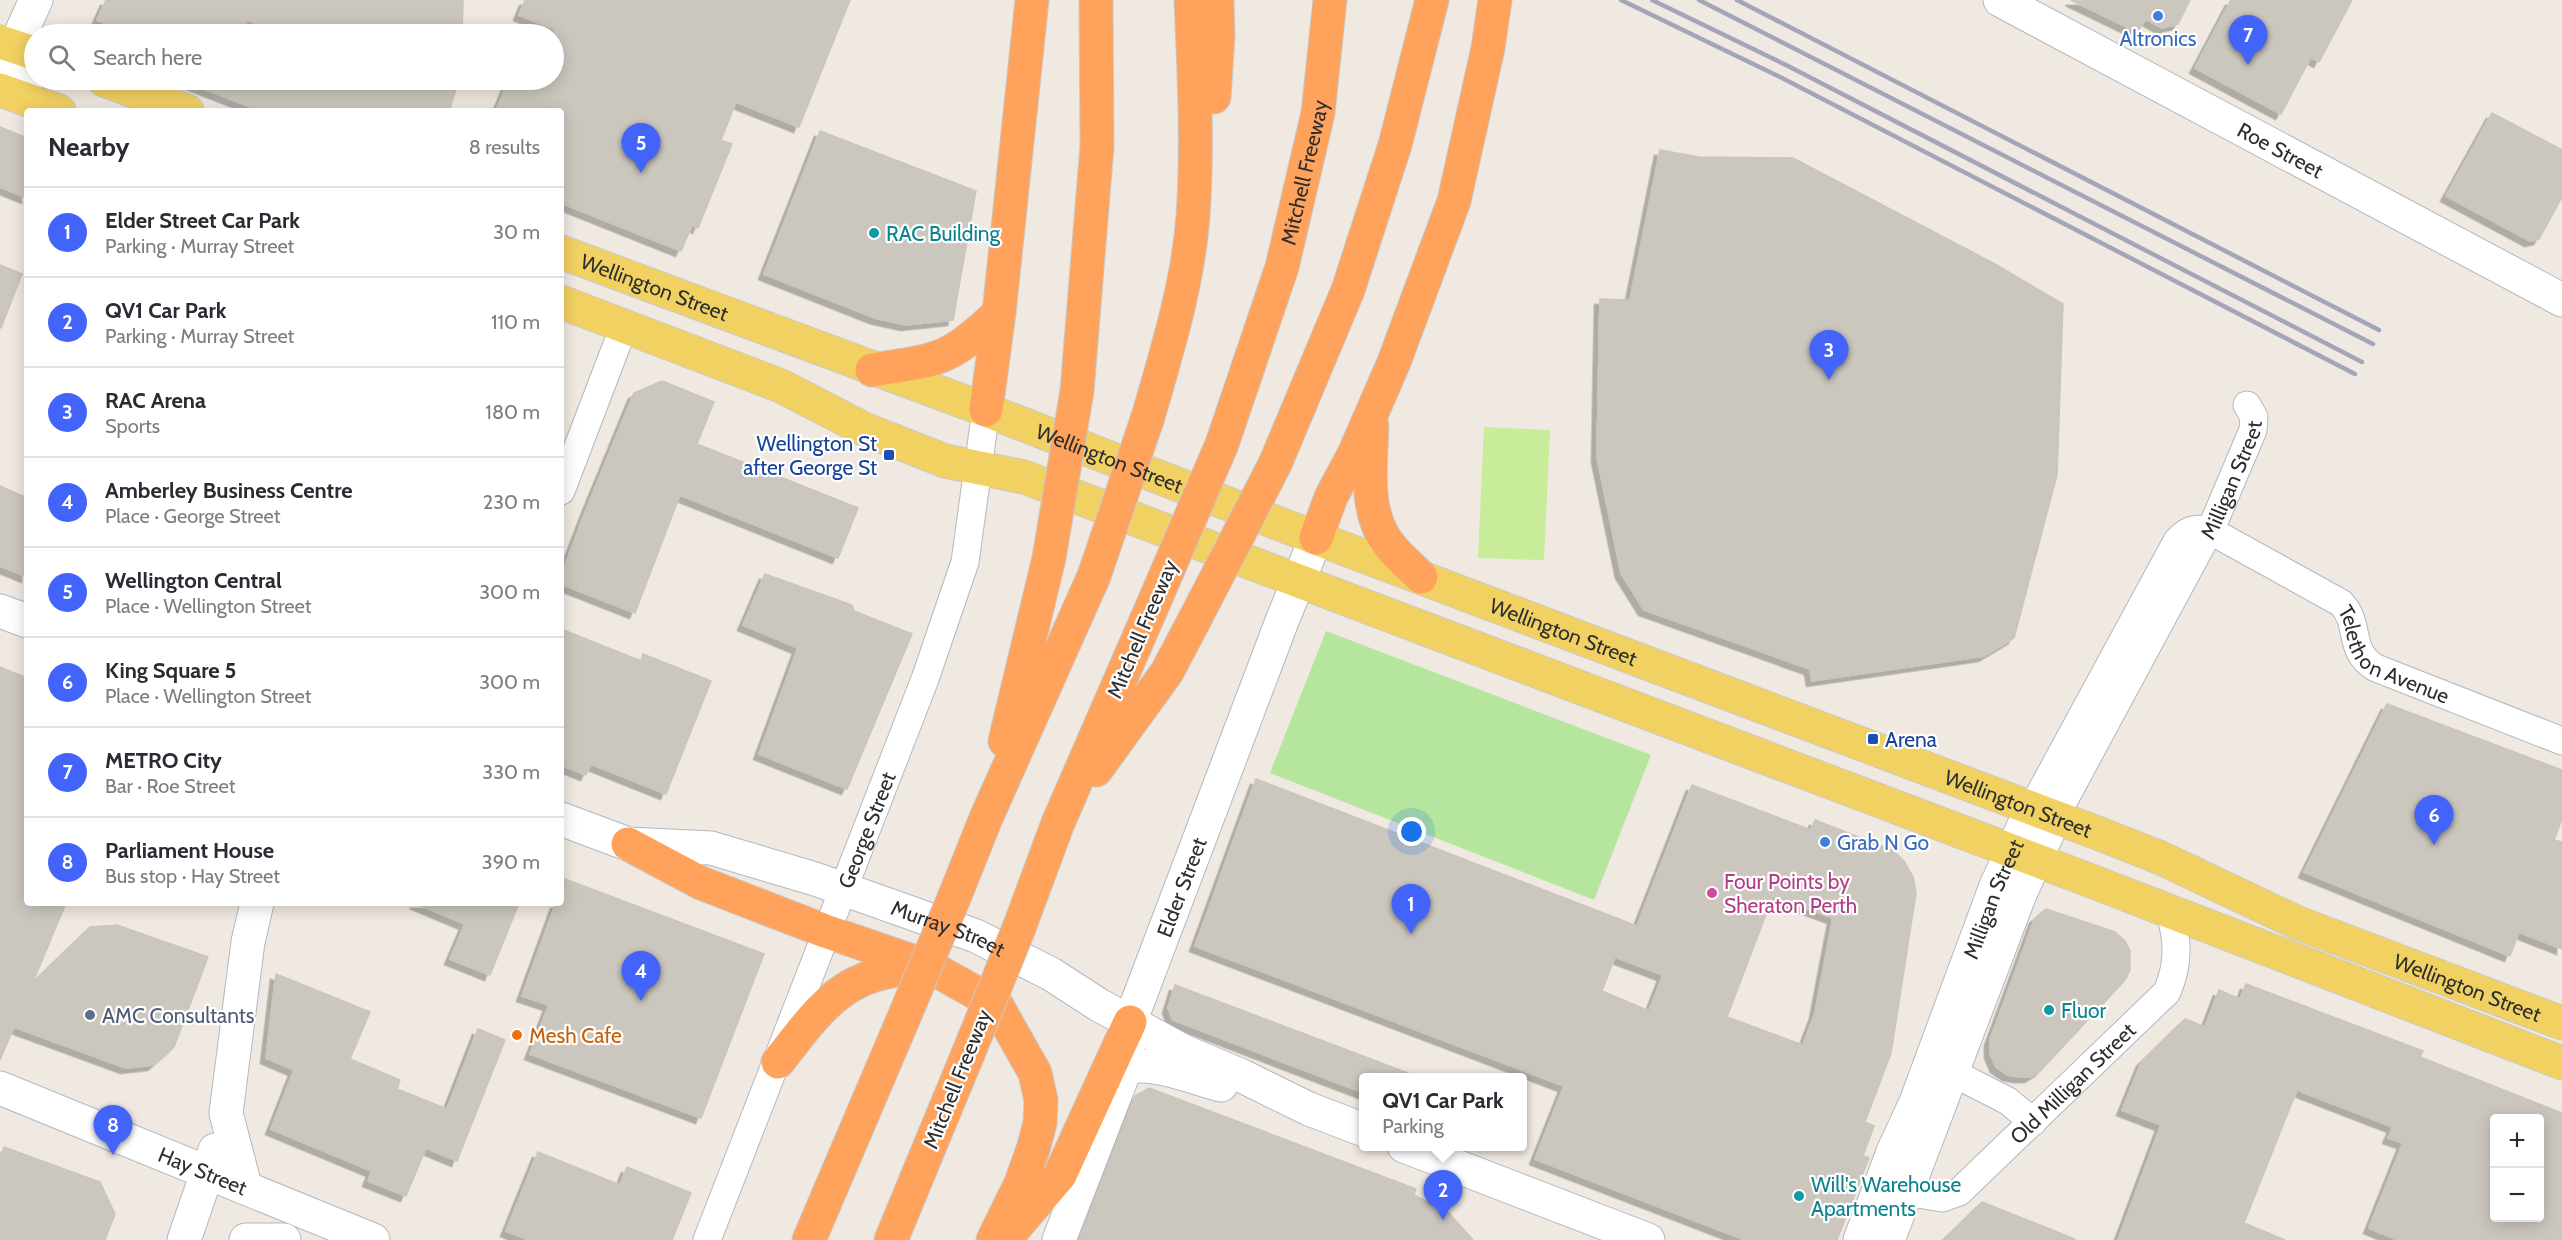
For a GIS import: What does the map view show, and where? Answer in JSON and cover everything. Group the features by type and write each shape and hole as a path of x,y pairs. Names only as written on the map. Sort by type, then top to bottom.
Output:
{"highway":[{"path":"986,410 999,313 1032,0"},
{"path":"986,818 1049,558 1077,391 1097,146 1096,0"},
{"path":"1191,0 1195,80 1193,216"},
{"path":"809,1240 902,1023 986,818 1094,576 1148,417 1179,303 1193,216 1209,150 1218,36 1217,0"},
{"name":"Mitchell Freeway","path":"891,1240 1019,928 1058,823 1222,444 1282,267 1318,113 1330,0"},
{"path":"1058,823 1167,672 1275,464 1348,290 1395,145 1432,0"},
{"path":"1316,538 1331,497 1394,362 1455,201 1488,48 1495,0"},
{"path":"872,370 944,357 972,340 999,313"},
{"path":"1372,412 1370,492 1373,511 1390,546 1421,577"},
{"path":"628,844 701,883 825,931 930,967 996,1004 1035,1073 1041,1100 1040,1123 1021,1182 993,1240"},
{"path":"778,1062 818,1011 840,991 862,979 891,969 930,967"},
{"path":"1004,1240 1060,1175 1130,1022"}],"main road":[{"path":"29,24 36,0"},
{"path":"49,24 60,0"},
{"name":"Roe Street","path":"2000,0 2558,288"},
{"path":"21,51 7,92 51,108"},
{"path":"131,90 179,108"},
{"name":"Wellington Street","path":"564,253 872,370 986,410 1316,538 2161,858 2298,923 2562,1023"},
{"name":"Wellington Street","path":"564,303 781,386 864,429 945,461 1024,477 2168,910 2562,1063"},
{"path":"735,318 749,348 781,386"},
{"name":"Elder Street","path":"1059,1240 1126,1067 1130,1022 1316,538"},
{"path":"0,610 24,620"},
{"name":"Milligan Street","path":"1860,1240 1893,1152 1916,1102 1941,1031 2044,813"},
{"name":"Murray Street","path":"564,820 628,844 711,848 842,889 976,936 1051,974 1183,1051 1242,1076 1309,1109 1359,1128"},
{"name":"Milligan Street","path":"1888,1240 1953,1073 2023,856"},
{"path":"184,1240 209,1171 225,1113 248,942 256,906"},
{"path":"1100,1087 1109,1076 1126,1067"},
{"name":"Murray Street","path":"1126,1067 1158,1069 1309,1109"},
{"name":"Hay Street","path":"0,1088 209,1171 373,1240"},
{"path":"225,1113 244,1186"},
{"path":"1417,1151 1648,1240"},
{"path":"246,1240 284,1240"}],"street":[{"path":"564,483 624,326"},
{"name":"Milligan Street","path":"2044,813 2209,530 2253,430 2254,417 2247,405"},
{"name":"George Street","path":"707,1240 778,1062 825,931 925,679 965,562 986,410"},
{"name":"Milligan Street","path":"2044,813 2177,540 2185,532 2194,528 2209,530"},
{"name":"Telethon Avenue","path":"2209,530 2341,603 2352,619 2357,649 2365,660 2376,668 2562,741"},
{"name":"Old Milligan Street","path":"1903,1198 1912,1193 1942,1198 1952,1197 1959,1192 2167,992 2176,961 2177,941 2176,929 2168,910"},
{"path":"1953,1073 2008,1101 2033,1122"}],"green space":[{"path":"1484,427 1550,430 1544,560 1478,558"},
{"path":"1326,631 1651,755 1594,900 1270,773"}],"building":[{"path":"106,0 463,0 462,24 258,24 247,20 246,24 108,24 97,20"},
{"path":"525,0 850,0 799,127 736,102 721,140 732,144 698,228 692,225 681,251 564,204 564,108 497,108 505,90 564,90 564,24 542,24 519,15"},
{"path":"2071,0 2190,0 2178,24 2162,28 2146,19 2137,32"},
{"path":"2231,0 2352,0 2319,62 2311,57 2281,114 2195,68"},
{"path":"207,90 456,90 450,108 253,108"},
{"path":"2492,113 2562,150 2562,197 2539,239 2530,241 2446,196"},
{"path":"0,127 24,137 24,197 0,187"},
{"name":"RAC Building","path":"820,131 976,191 953,320 906,325 875,318 764,274"},
{"path":"1660,150 1699,157 1793,158 1995,264 2063,304 2057,475 2014,638 1984,656 1812,681 1810,669 1644,610 1621,573 1597,457 1600,299 1630,300"},
{"path":"0,265 22,274 1,328 0,328"},
{"path":"662,381 714,402 697,444 858,508 838,558 680,495 635,613 564,585 564,568 634,393"},
{"path":"0,486 24,497 24,576 0,566"},
{"path":"765,574 852,605 854,611 912,634 847,789 759,754 798,648 743,625"},
{"path":"564,630 641,661 643,654 711,681 666,794 591,764 586,775 564,766"},
{"path":"0,667 24,677 24,906 65,906 33,982 90,927 117,925 208,957 174,1047 153,1065 126,1068 14,1027 0,1060"},
{"path":"2387,704 2562,770 2562,819 2554,840 2562,842 2562,949 2519,932 2510,956 2304,872"},
{"path":"1256,779 1637,926 1692,785 1811,830 1815,820 1892,850 1904,861 1913,877 1916,893 1891,1053 1865,1122 1874,1126 1863,1156 1869,1158 1837,1240 1745,1240 1535,1159 1564,1086 1195,946","holes":["1773,896 1833,918 1815,1013 1803,1045 1727,1017","1615,957 1663,975 1649,1011 1602,991"]},
{"path":"565,879 764,954 701,1118 530,1054 549,1005 522,996 555,906 564,906"},
{"path":"422,906 518,906 490,975 450,959 465,924"},
{"name":"Fluor","path":"2046,909 2115,932 2125,941 2130,951 2130,970 2125,980 2040,1071 2030,1077 2008,1075 1996,1067 1990,1053 1990,1040 2035,918"},
{"path":"276,974 370,1012 350,1059 400,1080 397,1089 447,1109 478,1029 505,1040 457,1161 426,1148 406,1196 368,1181 372,1171 271,1129 294,1070 266,1058"},
{"path":"2246,984 2423,1051 2420,1057 2562,1113 2562,1240 2398,1240 2369,1228 2403,1143 2388,1138 2393,1127 2297,1090 2244,1223 2285,1240 2118,1240 2161,1125 2122,1110 2142,1061 2185,1019 2205,1027 2219,990 2240,999"},
{"path":"1175,985 1408,1073 1359,1073 1359,1091 1173,1020 1168,1008"},
{"path":"1149,1088 1416,1189 1414,1195 1449,1213 1473,1240 1079,1240 1135,1096"},
{"path":"4,1147 100,1182 115,1214 105,1240 0,1240 0,1158"},
{"path":"538,1152 620,1185 627,1167 691,1193 672,1240 529,1240 506,1231"},
{"path":"1982,1202 2075,1239 2075,1240 1943,1240"}],"railway":[{"path":"1621,0 1782,78 2355,374"},
{"path":"1652,0 1788,66 2362,362"},
{"path":"1699,0 2373,344"},
{"path":"1737,0 2379,330"}],"place":[{"name":"Altronics","path":"2158,16"},
{"name":"METRO City","path":"2248,65"},
{"name":"Wellington Central","path":"641,173"},
{"name":"RAC Building","path":"874,233"},
{"name":"RAC Arena","path":"1829,380"},
{"name":"Wellington St after George St","path":"889,455"},
{"name":"Arena","path":"1873,739"},
{"name":"Grab N Go","path":"1825,842"},
{"name":"King Square 5","path":"2434,845"},
{"name":"Four Points by Sheraton Perth","path":"1712,893"},
{"name":"Elder Street Car Park","path":"1411,934"},
{"name":"Amberley Business Centre","path":"641,1001"},
{"name":"Fluor","path":"2049,1010"},
{"name":"AMC Consultants","path":"90,1015"},
{"name":"Mesh Cafe","path":"517,1035"},
{"name":"Parliament House","path":"113,1155"},
{"name":"Will's Warehouse Apartments","path":"1799,1196"},
{"name":"QV1 Car Park","path":"1443,1220"}]}
